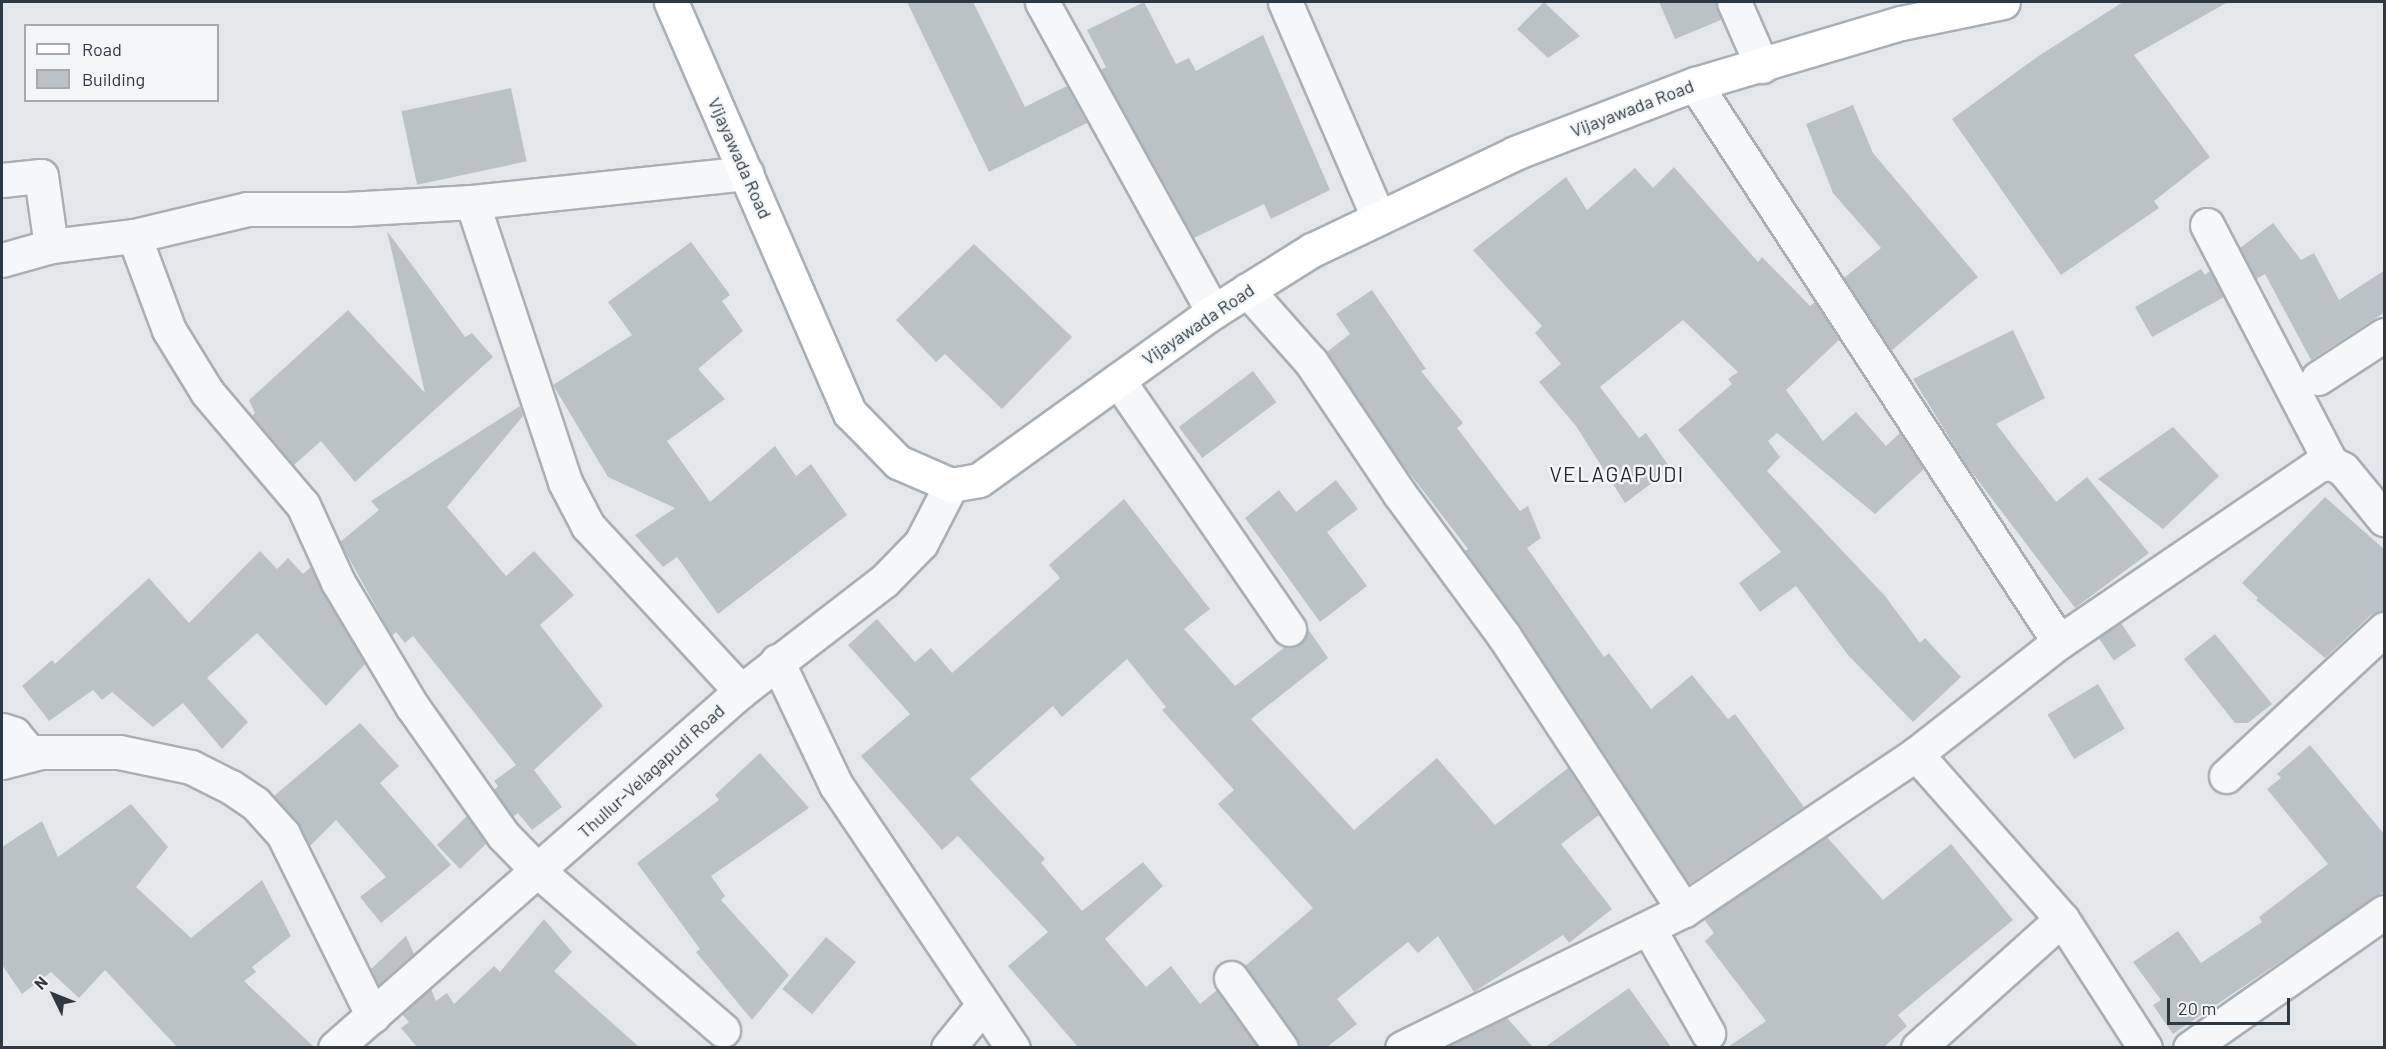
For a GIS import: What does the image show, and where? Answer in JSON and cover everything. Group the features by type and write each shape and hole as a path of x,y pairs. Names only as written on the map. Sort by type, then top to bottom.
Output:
{"main road":[{"name":"Vijayawada Road","path":"671,2 850,412 898,462 951,485 979,480 1213,312 1312,250 1515,153 1695,84 1901,23 2003,2"}],"street":[{"path":"1042,2 1213,312"},
{"path":"1285,2 1378,217"},
{"path":"1734,2 1762,66"},
{"path":"1695,84 2059,642"},
{"path":"2,260 51,246 134,236 247,209 347,209 472,202 746,173"},
{"path":"2,180 41,176 51,246"},
{"path":"472,202 565,482 588,526 741,691"},
{"path":"2207,225 2331,463"},
{"path":"134,236 169,330 207,392 303,504 338,582 412,706 502,835 538,871 723,1030"},
{"path":"1247,290 1311,362 1399,493 1504,636 1684,910"},
{"path":"2318,378 2385,335"},
{"path":"1118,380 1289,628"},
{"path":"1402,1047 1684,910 1916,754 2059,642 2318,465 2331,463 2343,469 2385,519"},
{"name":"Thullur-Velagapudi Road","path":"335,1047 741,691 884,581 921,543 951,485"},
{"path":"2226,776 2385,629"},
{"path":"777,662 836,785 1012,1047"},
{"path":"2,730 14,734 16,758 81,749 156,759 191,767 255,803 283,834 373,1016"},
{"path":"1916,754 2062,919 2145,1047"},
{"path":"2190,1047 2385,912"},
{"path":"1918,1047 2062,919"},
{"path":"1648,929 1708,1033"},
{"path":"1231,978 1281,1047"},
{"path":"948,1047 983,1005"}],"building":[{"path":"907,2 973,2 1025,107 1067,86 1087,123 989,172"},
{"path":"1144,2 1176,64 1189,58 1196,71 1263,35 1330,190 1271,219 1264,204 1194,238 1101,70 1106,67 1087,30"},
{"path":"1544,2 1580,36 1548,58 1517,29"},
{"path":"1659,2 1716,2 1721,20 1675,39"},
{"path":"2123,2 2228,2 2134,55 2210,157 2154,201 2159,208 2061,275 1952,119 2037,57"},
{"path":"511,88 527,161 417,185 401,111"},
{"path":"1853,105 1873,153 1978,277 1891,351 1844,278 1881,248 1833,193 1806,124"},
{"path":"1674,167 1758,262 1762,257 1810,306 1815,302 1839,340 1786,390 1823,441 1856,412 1886,446 1900,433 1924,469 1875,514 1777,433 1768,441 1780,457 1767,471 1885,596 1920,643 1925,638 1961,677 1913,722 1848,655 1796,586 1760,612 1739,583 1781,552 1678,430 1732,384 1728,379 1738,372 1683,320 1600,387 1639,438 1646,433 1671,469 1625,503 1576,426 1539,382 1561,364 1535,333 1542,326 1473,250 1566,177 1587,210 1635,168 1653,188"},
{"path":"2273,223 2301,260 2314,253 2339,300 2385,270 2385,312 2311,360 2265,274 2256,279 2240,248"},
{"path":"387,231 465,337 472,333 493,357 355,482 321,441 294,465 252,416 255,413 249,400 348,310 425,393"},
{"path":"691,242 730,295 722,301 743,331 698,369 725,399 667,441 710,502 775,446 796,476 811,464 847,515 718,614 677,557 663,567 635,535 675,508 608,477 553,385 632,335 608,302"},
{"path":"974,244 1072,337 1002,409 945,354 936,362 896,320"},
{"path":"2201,269 2205,275 2210,271 2224,297 2152,337 2135,307"},
{"path":"1372,290 1426,369 1421,371 1463,423 1457,428 1520,511 1528,506 1541,538 1527,548 1604,657 1609,653 1651,709 1692,675 1728,719 1735,714 1804,807 1689,884 1520,626 1465,551 1468,549 1397,457 1327,352 1350,334 1336,314"},
{"path":"2013,330 2045,398 1996,424 2056,502 2087,477 2149,553 2075,608 1967,466 1913,379"},
{"path":"1253,371 1276,402 1202,458 1179,427"},
{"path":"520,406 523,416 447,507 506,576 534,551 574,595 540,625 603,706 534,770 562,807 532,830 518,813 513,817 494,790 498,786 494,781 516,765 413,636 405,643 396,632 392,636 340,542 379,510 371,501"},
{"path":"2173,427 2219,476 2163,529 2098,479"},
{"path":"1336,480 1358,509 1327,532 1367,586 1320,622 1245,518 1279,490 1296,512"},
{"path":"2325,497 2385,550 2385,610 2371,615 2325,658 2256,600 2258,598 2242,583"},
{"path":"1124,499 1210,609 1184,629 1235,686 1285,647 1300,644 1308,629 1328,658 1251,719 1354,830 1437,758 1495,825 1568,768 1599,815 1561,844 1612,909 1569,943 1563,935 1474,992 1438,936 1418,953 1408,942 1337,999 1357,1024 1327,1047 1300,1047 1296,1037 1245,966 1313,908 1218,804 1234,790 1162,710 1166,707 1127,659 1062,717 1053,706 970,779 1045,859 1041,863 1082,911 1143,862 1163,886 1105,939 1146,987 1171,966 1200,1004 1217,990 1258,1047 1078,1047 1008,966 1048,932 958,836 942,850 861,756 910,714 848,645 877,619 915,662 931,648 952,673 1060,578 1049,565"},
{"path":"260,551 277,569 288,558 303,574 311,567 365,664 326,706 257,633 207,678 248,722 222,749 183,703 153,727 112,692 102,700 93,690 49,721 22,686 52,660 55,664 149,578 189,623"},
{"path":"2121,623 2136,645 2114,660 2099,638"},
{"path":"2215,634 2272,704 2248,723 2235,723 2184,659"},
{"path":"2098,684 2125,729 2074,759 2047,714"},
{"path":"360,723 399,766 380,783 451,865 381,923 360,897 386,877 336,820 310,846 297,822 274,796"},
{"path":"2310,745 2385,835 2385,891 2173,1034 2153,1005 2161,1000 2133,962 2178,931 2201,963 2262,922 2259,917 2328,864 2267,789 2281,778 2277,774"},
{"path":"760,753 809,808 711,876 725,896 721,900 789,975 752,1020 696,952 700,949 637,863 719,800 715,795"},
{"path":"131,804 168,847 136,887 191,938 262,880 291,936 252,967 256,972 244,981 314,1047 177,1047 105,970 79,998 51,972 22,994 2,965 2,847 42,821 58,857"},
{"path":"467,816 486,844 460,869 437,845"},
{"path":"1827,837 1883,900 1951,844 2013,920 1898,1015 1907,1026 1884,1047 1728,1047 1766,1021 1705,941 1714,933 1704,919"},
{"path":"544,919 572,952 554,971 639,1047 417,1047 401,1028 409,1022 402,1014 431,989 436,1001 447,993 454,1004 494,966 500,972"},
{"path":"406,936 414,954 379,985 371,969"},
{"path":"826,937 856,962 812,1014 782,989"},
{"path":"1629,988 1671,1047 1545,1047"},
{"path":"1507,1018 1533,1047 1446,1047"}],"district":[{"name":"VELAGAPUDI","path":"1617,474"}]}
